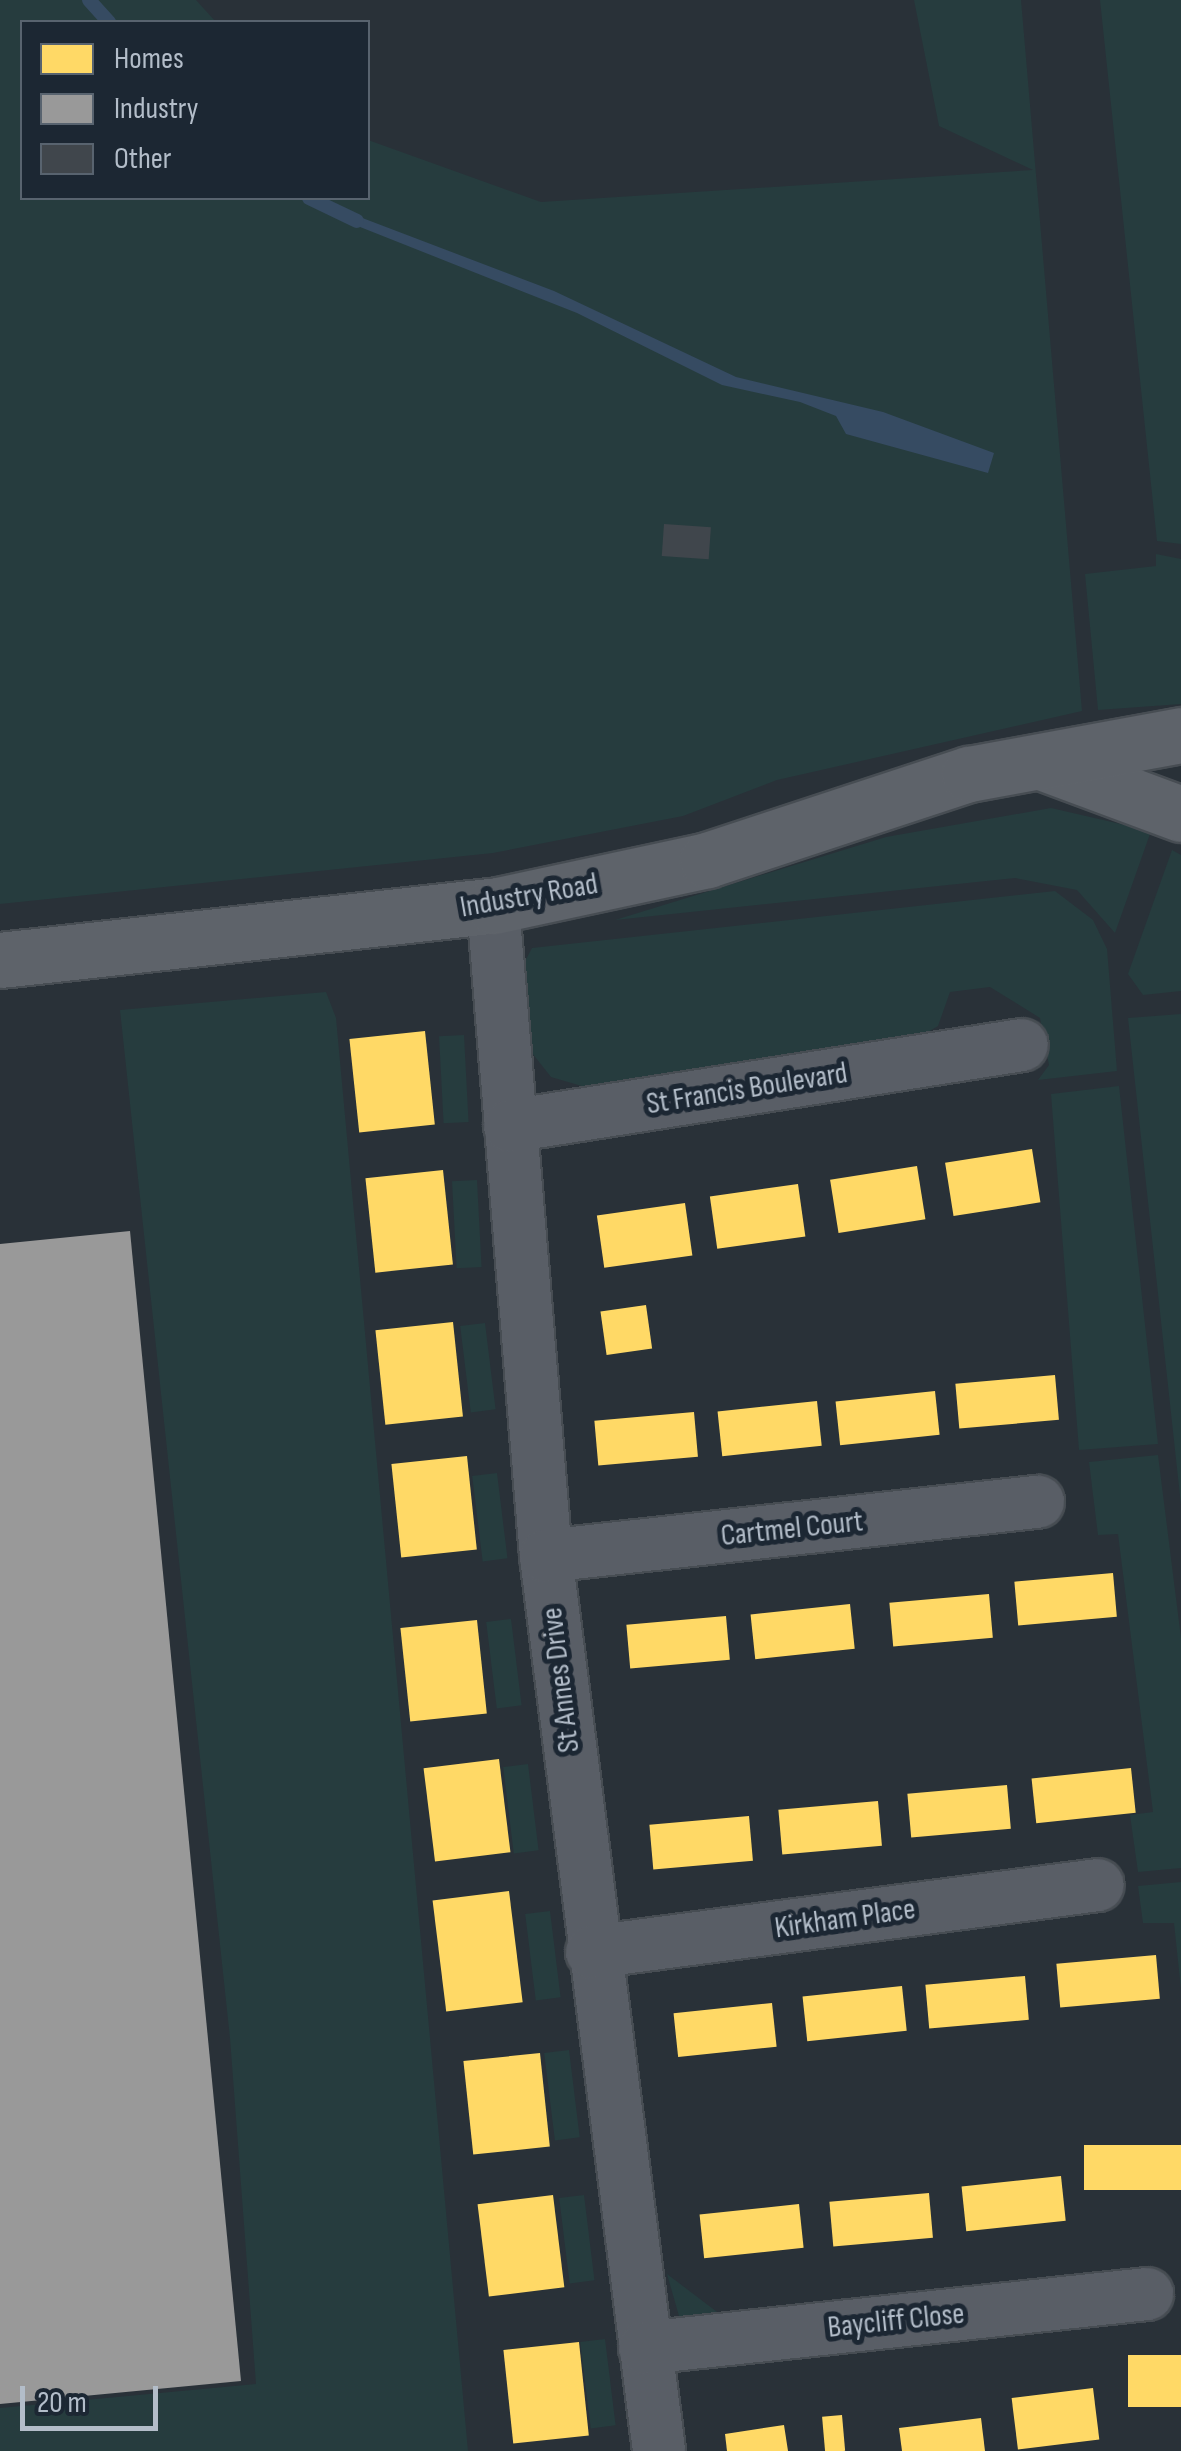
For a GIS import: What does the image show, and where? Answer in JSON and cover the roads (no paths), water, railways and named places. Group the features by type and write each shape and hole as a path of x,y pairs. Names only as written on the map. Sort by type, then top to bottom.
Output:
{"street":[{"name":"Industry Road","path":"0,960 493,906 707,860 900,793 1181,735"},
{"path":"1044,764 1181,814"},
{"name":"St Annes Drive","path":"493,906 546,1556 592,1952 659,2451"},
{"name":"St Francis Boulevard","path":"510,1126 994,1037"},
{"name":"Cartmel Court","path":"546,1556 1038,1502"},
{"name":"Kirkham Place","path":"592,1952 1098,1884"},
{"name":"Baycliff Close","path":"645,2348 1147,2294"}],"water":[{"path":"344,211 554,291 736,377 883,412 994,453 988,473 846,434 836,416 800,402 722,385 577,313 350,223"}],"waterway":[{"path":"89,0 107,20"},
{"path":"313,200 357,221"}]}
